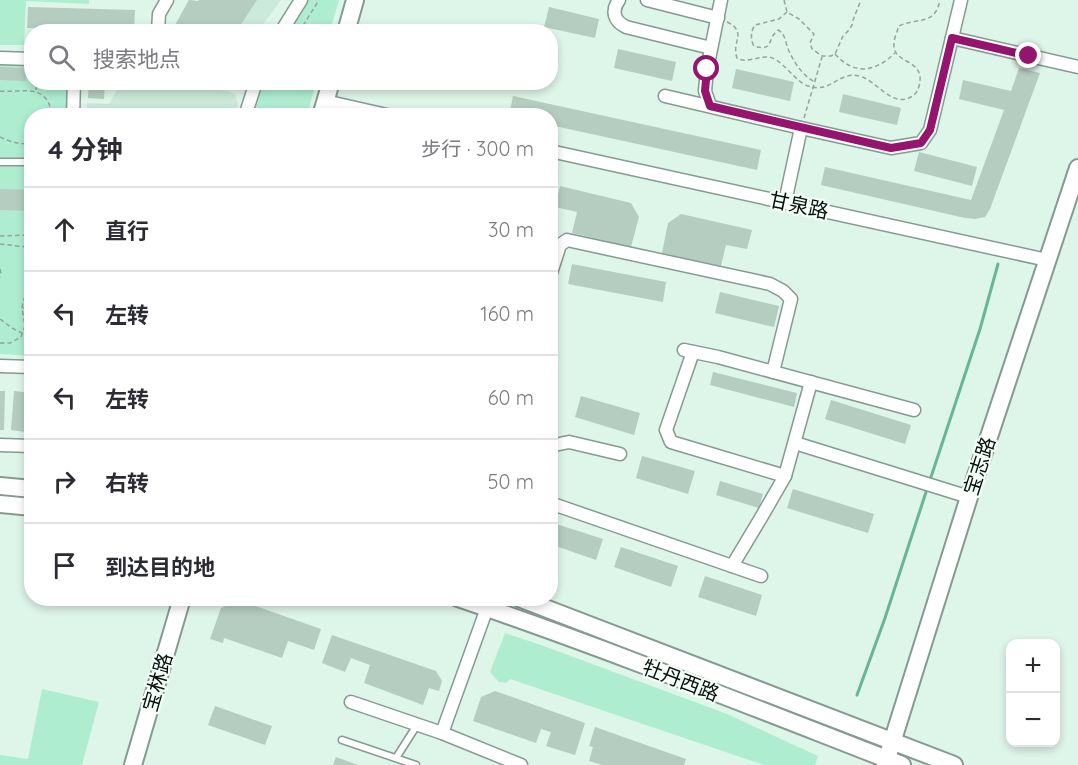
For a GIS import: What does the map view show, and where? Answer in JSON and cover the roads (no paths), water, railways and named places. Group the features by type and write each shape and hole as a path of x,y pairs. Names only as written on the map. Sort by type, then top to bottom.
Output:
{"street":[{"path":"158,24 159,15 167,0"},
{"path":"285,24 301,0"},
{"path":"348,24 355,0"},
{"path":"619,0 614,12 619,24 711,48"},
{"path":"647,0 718,18"},
{"path":"710,106 705,91 707,69 721,0"},
{"path":"665,96 891,148 921,143 930,130 961,0"},
{"path":"952,38 1078,68"},
{"path":"0,58 24,59"},
{"path":"73,108 74,90"},
{"path":"248,108 253,90"},
{"path":"323,108 329,90"},
{"path":"785,202 801,128"},
{"name":"甘泉路","path":"558,153 1047,260"},
{"name":"宝志路","path":"892,763 893,742 969,497 1078,168"},
{"path":"558,251 560,245 567,240 770,284 783,291 791,300 790,309 772,372"},
{"path":"785,476 670,442 666,430 689,351 915,410"},
{"path":"0,366 24,367"},
{"path":"732,566 785,476 811,382"},
{"path":"558,444 569,442 620,454"},
{"path":"795,443 969,497"},
{"path":"0,445 24,446"},
{"path":"0,486 24,488"},
{"path":"0,504 24,506"},
{"path":"558,506 761,576"},
{"name":"宝林路","path":"133,765 180,606"},
{"name":"牡丹西路","path":"481,606 770,713 892,763"},
{"name":"牡丹西路","path":"540,606 954,765"},
{"path":"442,733 487,608"},
{"path":"351,702 442,733 521,765"}],"lane":[{"path":"157,0 159,15"},
{"path":"0,162 24,162"},
{"path":"396,758 417,725"},
{"path":"342,740 416,765"}],"waterway":[{"path":"929,483 980,329 998,264"},
{"path":"857,695 927,489"}]}
